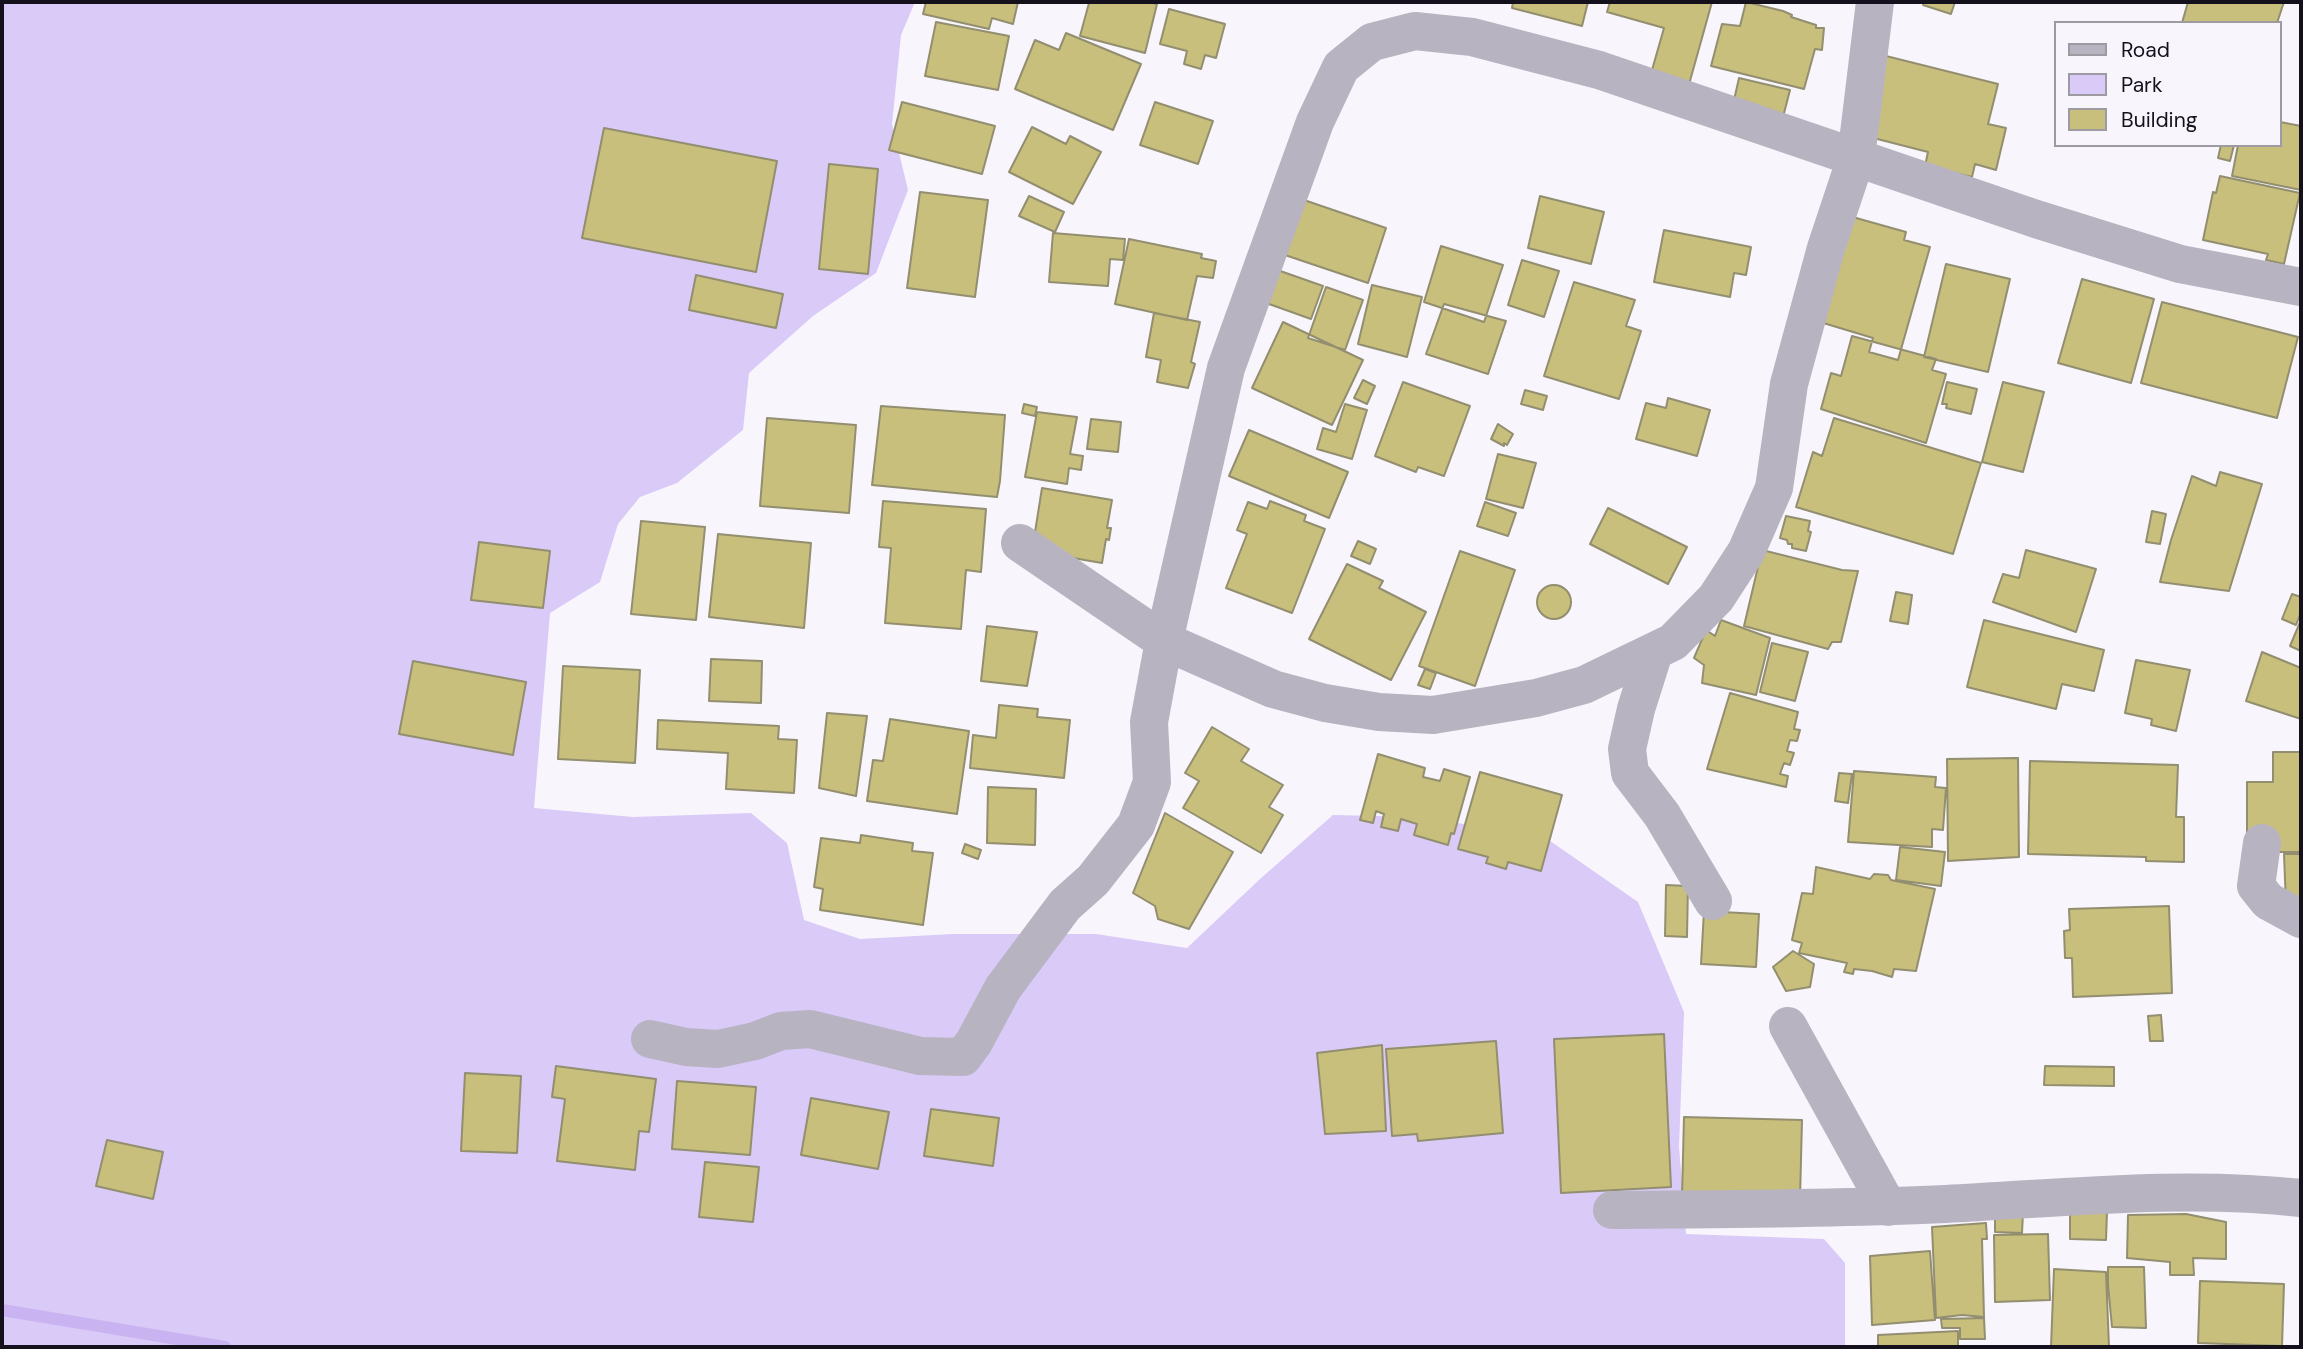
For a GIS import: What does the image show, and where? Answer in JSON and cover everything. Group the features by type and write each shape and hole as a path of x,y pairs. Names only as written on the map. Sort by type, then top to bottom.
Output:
{"street":[{"path":"1020,543 1164,641 1273,689 1325,704 1379,712 1433,715 1535,698 1584,685 1673,642 1716,597 1746,552 1774,488 1789,384 1826,248 1856,158 1875,2"},
{"path":"650,1039 686,1047 718,1049 755,1041 781,1031 810,1029 920,1056 963,1057 1003,988 1065,905 1093,880 1136,825 1152,782 1149,722 1164,641 1226,368 1315,122 1341,67 1372,42 1415,31 1472,37 1599,70 2036,219 2180,264 2301,287"},
{"path":"1654,652 1627,749 1630,774 1662,815 1713,901"},
{"path":"2262,844 2256,886 2268,901 2301,919"},
{"path":"1788,1026 1888,1207"},
{"path":"1612,1210 1888,1207 2200,1191 2260,1193 2301,1198"}],"green space":[{"path":"2,2 915,2 901,35 892,124 908,190 876,273 813,316 749,373 743,430 677,483 640,497 618,524 600,582 550,613 534,808 633,817 751,813 787,843 804,920 860,939 953,934 1096,934 1187,948 1333,815 1418,817 1543,836 1638,902 1684,1012 1679,1147 1686,1234 1824,1239 1845,1263 1845,1347 2,1347"}],"building":[{"path":"926,2 1018,2 1013,24 992,18 989,29 923,14"},
{"path":"1085,2 1157,4 1145,53 1080,36 1089,3"},
{"path":"1513,2 1588,2 1582,26 1512,8"},
{"path":"1610,2 1712,2 1688,88 1650,77 1664,28 1607,12"},
{"path":"1746,2 1783,11 1792,15 1791,17 1816,25 1816,28 1824,28 1822,50 1815,49 1804,89 1711,66 1722,24 1740,26"},
{"path":"1924,2 1955,2 1951,14 1923,5"},
{"path":"2188,2 2284,2 2278,21 2183,21"},
{"path":"1169,9 1225,24 1216,58 1205,55 1201,69 1184,64 1187,51 1160,44"},
{"path":"936,22 1009,36 998,90 925,76"},
{"path":"1066,33 1141,64 1113,130 1015,89 1035,40 1059,50"},
{"path":"1874,53 1998,84 1988,124 2006,128 1996,170 1975,164 1972,177 1925,166 1928,152 1854,133"},
{"path":"1739,78 1790,90 1782,121 1732,109"},
{"path":"902,102 995,126 982,174 889,150"},
{"path":"1155,102 1213,121 1198,164 1140,145"},
{"path":"2282,122 2301,126 2301,190 2232,176 2238,147 2282,147"},
{"path":"1032,127 1066,144 1070,136 1101,152 1073,204 1009,172"},
{"path":"604,128 777,161 756,272 582,238"},
{"path":"2221,147 2234,147 2230,161 2218,158"},
{"path":"829,164 878,169 868,274 819,269"},
{"path":"2220,176 2300,193 2284,264 2266,260 2268,254 2203,240 2213,192 2216,193"},
{"path":"920,192 988,200 975,297 907,288"},
{"path":"1029,196 1064,212 1055,232 1019,216"},
{"path":"1540,196 1604,212 1591,264 1528,248"},
{"path":"1301,199 1386,228 1368,283 1282,254"},
{"path":"1849,216 1906,232 1904,240 1930,247 1898,360 1869,352 1873,338 1820,322"},
{"path":"1664,230 1751,247 1746,275 1734,273 1730,297 1654,282"},
{"path":"1053,233 1125,239 1123,260 1110,259 1108,286 1049,282"},
{"path":"1129,239 1202,254 1201,258 1216,261 1213,278 1197,276 1187,320 1115,304"},
{"path":"1441,246 1503,265 1484,322 1424,302"},
{"path":"1522,260 1559,271 1544,317 1508,305"},
{"path":"1946,264 2010,279 1988,372 1924,357"},
{"path":"1266,266 1323,286 1311,319 1255,299"},
{"path":"696,275 783,294 776,328 689,310"},
{"path":"2082,279 2154,299 2131,383 2058,363"},
{"path":"1574,282 1635,300 1626,326 1641,331 1619,399 1544,376"},
{"path":"1372,285 1422,297 1407,357 1358,344"},
{"path":"1326,287 1363,300 1345,350 1308,338"},
{"path":"2162,302 2298,337 2277,418 2141,383"},
{"path":"1444,304 1506,321 1488,374 1426,354"},
{"path":"1154,313 1200,322 1191,362 1195,364 1188,388 1157,382 1161,360 1146,357"},
{"path":"1283,322 1363,360 1332,425 1252,388"},
{"path":"1852,336 1936,359 1932,370 1946,374 1926,443 1821,409 1831,373 1841,376"},
{"path":"1363,380 1375,386 1367,404 1354,398"},
{"path":"1403,382 1470,406 1444,476 1418,467 1416,472 1375,456"},
{"path":"1947,382 1977,389 1971,414 1946,408 1947,404 1942,404"},
{"path":"2003,382 2044,392 2023,472 1982,462"},
{"path":"1525,390 1547,396 1543,410 1521,404"},
{"path":"1668,398 1710,410 1697,456 1636,439 1646,403 1666,408"},
{"path":"1024,404 1037,407 1035,416 1022,413"},
{"path":"1345,404 1367,410 1352,459 1317,449 1323,428 1336,432"},
{"path":"881,406 1005,415 997,497 872,485"},
{"path":"1037,412 1077,417 1070,454 1083,456 1081,470 1069,468 1067,484 1025,477"},
{"path":"767,418 856,425 849,513 760,506"},
{"path":"1834,418 1981,463 1953,554 1796,507 1813,452 1822,456"},
{"path":"1091,419 1121,422 1118,452 1087,449"},
{"path":"1498,424 1513,434 1507,445 1491,439"},
{"path":"1249,430 1348,472 1329,518 1229,476"},
{"path":"1498,454 1536,463 1523,508 1486,499"},
{"path":"2220,472 2262,484 2229,591 2160,582 2192,476 2216,486"},
{"path":"1042,488 1112,500 1107,528 1111,528 1109,540 1106,539 1102,563 1032,551"},
{"path":"883,501 986,509 981,572 966,570 961,629 885,623 891,548 879,547"},
{"path":"1270,501 1306,515 1304,521 1325,529 1292,613 1226,588 1247,534 1237,530 1248,502 1267,509"},
{"path":"1485,502 1516,513 1508,536 1477,526"},
{"path":"1608,508 1687,547 1668,584 1590,544"},
{"path":"2152,511 2166,514 2160,544 2146,542"},
{"path":"1786,516 1810,521 1808,531 1811,532 1806,551 1792,548 1792,544 1780,538"},
{"path":"641,521 705,527 696,620 631,614"},
{"path":"718,534 811,543 804,628 709,617"},
{"path":"1358,541 1376,549 1370,564 1351,556"},
{"path":"479,542 550,551 543,608 471,600"},
{"path":"1762,550 1842,570 1858,571 1841,642 1832,642 1828,649 1744,626"},
{"path":"2026,550 2096,569 2076,632 1993,602 2003,574 2019,578"},
{"path":"1460,551 1515,570 1475,686 1419,666"},
{"path":"1347,564 1383,581 1379,588 1426,612 1391,680 1309,639"},
{"path":"1554,585 1566,590 1571,602 1566,614 1554,619 1542,614 1537,602 1542,590"},
{"path":"1896,592 1912,595 1908,624 1890,621"},
{"path":"2292,594 2301,597 2301,612 2296,625 2282,619"},
{"path":"1721,620 1770,638 1756,695 1702,683 1704,665 1694,658 1706,630 1715,636"},
{"path":"1984,620 2104,650 2094,691 2062,684 2056,709 1967,687"},
{"path":"2301,620 2301,651 2290,646"},
{"path":"987,626 1037,632 1027,686 981,681"},
{"path":"1772,643 1808,652 1795,701 1760,692"},
{"path":"2262,652 2301,668 2301,719 2246,701"},
{"path":"711,659 762,661 761,703 709,701"},
{"path":"2136,660 2190,670 2176,731 2151,725 2152,719 2125,713"},
{"path":"413,661 526,682 513,755 399,734"},
{"path":"563,666 640,670 635,763 558,759"},
{"path":"1425,669 1436,673 1430,689 1418,685"},
{"path":"1730,693 1798,712 1794,729 1800,730 1797,741 1790,740 1787,751 1794,753 1790,765 1784,763 1780,774 1788,776 1786,787 1707,769"},
{"path":"999,705 1038,709 1037,717 1070,720 1064,778 970,768 973,735 996,738"},
{"path":"827,713 867,716 856,796 819,788"},
{"path":"890,719 969,731 957,814 867,801 873,760 883,761"},
{"path":"658,720 779,726 778,739 797,740 794,793 726,789 728,753 657,749"},
{"path":"1212,727 1249,749 1241,761 1283,785 1269,807 1283,815 1261,853 1183,808 1199,781 1185,773"},
{"path":"2273,752 2301,752 2301,852 2278,852 2247,835 2247,782 2273,782"},
{"path":"1378,754 1425,768 1423,777 1440,781 1444,769 1470,777 1454,834 1451,833 1448,845 1414,835 1417,824 1401,819 1398,831 1381,827 1384,814 1376,811 1373,823 1360,820"},
{"path":"2018,758 2019,857 1948,861 1947,759"},
{"path":"2030,761 2178,765 2176,817 2184,817 2184,862 2146,861 2146,857 2028,854"},
{"path":"1854,771 1936,777 1935,787 1946,788 1943,830 1932,829 1932,847 1848,842"},
{"path":"1480,772 1562,795 1541,871 1508,862 1506,869 1486,863 1488,857 1458,849"},
{"path":"1839,773 1852,774 1848,803 1835,801"},
{"path":"988,787 1036,789 1035,845 987,843"},
{"path":"1165,813 1233,852 1189,929 1158,919 1155,906 1133,893"},
{"path":"861,835 913,843 912,851 933,853 923,925 820,910 823,889 814,887 821,838 860,843"},
{"path":"965,844 981,850 978,859 962,853"},
{"path":"1900,847 1945,852 1941,886 1896,880"},
{"path":"2284,854 2301,854 2301,906 2286,905"},
{"path":"1816,867 1870,879 1874,874 1888,875 1891,880 1935,889 1916,971 1894,969 1892,977 1854,969 1853,974 1844,972 1847,963 1799,953 1802,943 1792,940 1802,893 1813,894"},
{"path":"1666,885 1688,886 1687,937 1665,936"},
{"path":"2169,906 2172,993 2073,997 2072,958 2065,958 2064,931 2070,930 2069,909"},
{"path":"1704,911 1759,914 1756,967 1701,964"},
{"path":"1793,951 1814,964 1810,987 1786,991 1773,967"},
{"path":"2161,1015 2163,1041 2150,1041 2148,1016"},
{"path":"1664,1034 1671,1187 1561,1193 1554,1039"},
{"path":"1496,1041 1503,1133 1418,1141 1417,1134 1392,1136 1386,1049"},
{"path":"1382,1045 1386,1131 1325,1134 1317,1053"},
{"path":"556,1066 656,1079 649,1132 639,1131 635,1170 557,1161 565,1099 552,1097"},
{"path":"2045,1066 2114,1067 2114,1086 2044,1085"},
{"path":"465,1073 521,1076 517,1153 461,1151"},
{"path":"677,1081 756,1087 750,1155 672,1149"},
{"path":"811,1098 889,1112 878,1169 801,1155"},
{"path":"931,1109 999,1118 993,1166 924,1156"},
{"path":"1684,1117 1802,1120 1800,1199 1682,1196"},
{"path":"107,1140 163,1152 153,1199 96,1186"},
{"path":"705,1162 759,1167 753,1222 699,1217"},
{"path":"2070,1211 2107,1212 2106,1240 2070,1239"},
{"path":"1995,1212 2023,1213 2022,1233 1995,1232"},
{"path":"2186,1214 2226,1222 2226,1259 2193,1258 2194,1275 2170,1275 2170,1262 2127,1258 2128,1215"},
{"path":"1986,1223 1987,1239 1982,1239 1984,1317 1962,1315 1936,1318 1932,1227"},
{"path":"2048,1234 2050,1300 1995,1302 1994,1235"},
{"path":"1930,1251 1935,1320 1872,1325 1870,1256"},
{"path":"2108,1267 2144,1267 2146,1328 2112,1327"},
{"path":"2054,1269 2106,1272 2109,1347 2051,1347"},
{"path":"2200,1281 2284,1284 2282,1346 2198,1343"},
{"path":"1984,1318 1985,1339 1960,1339 1960,1328 1942,1328 1941,1319"},
{"path":"1958,1331 1958,1347 1878,1347 1878,1335"}],"waterway":[{"path":"2,1310 225,1347"}]}
